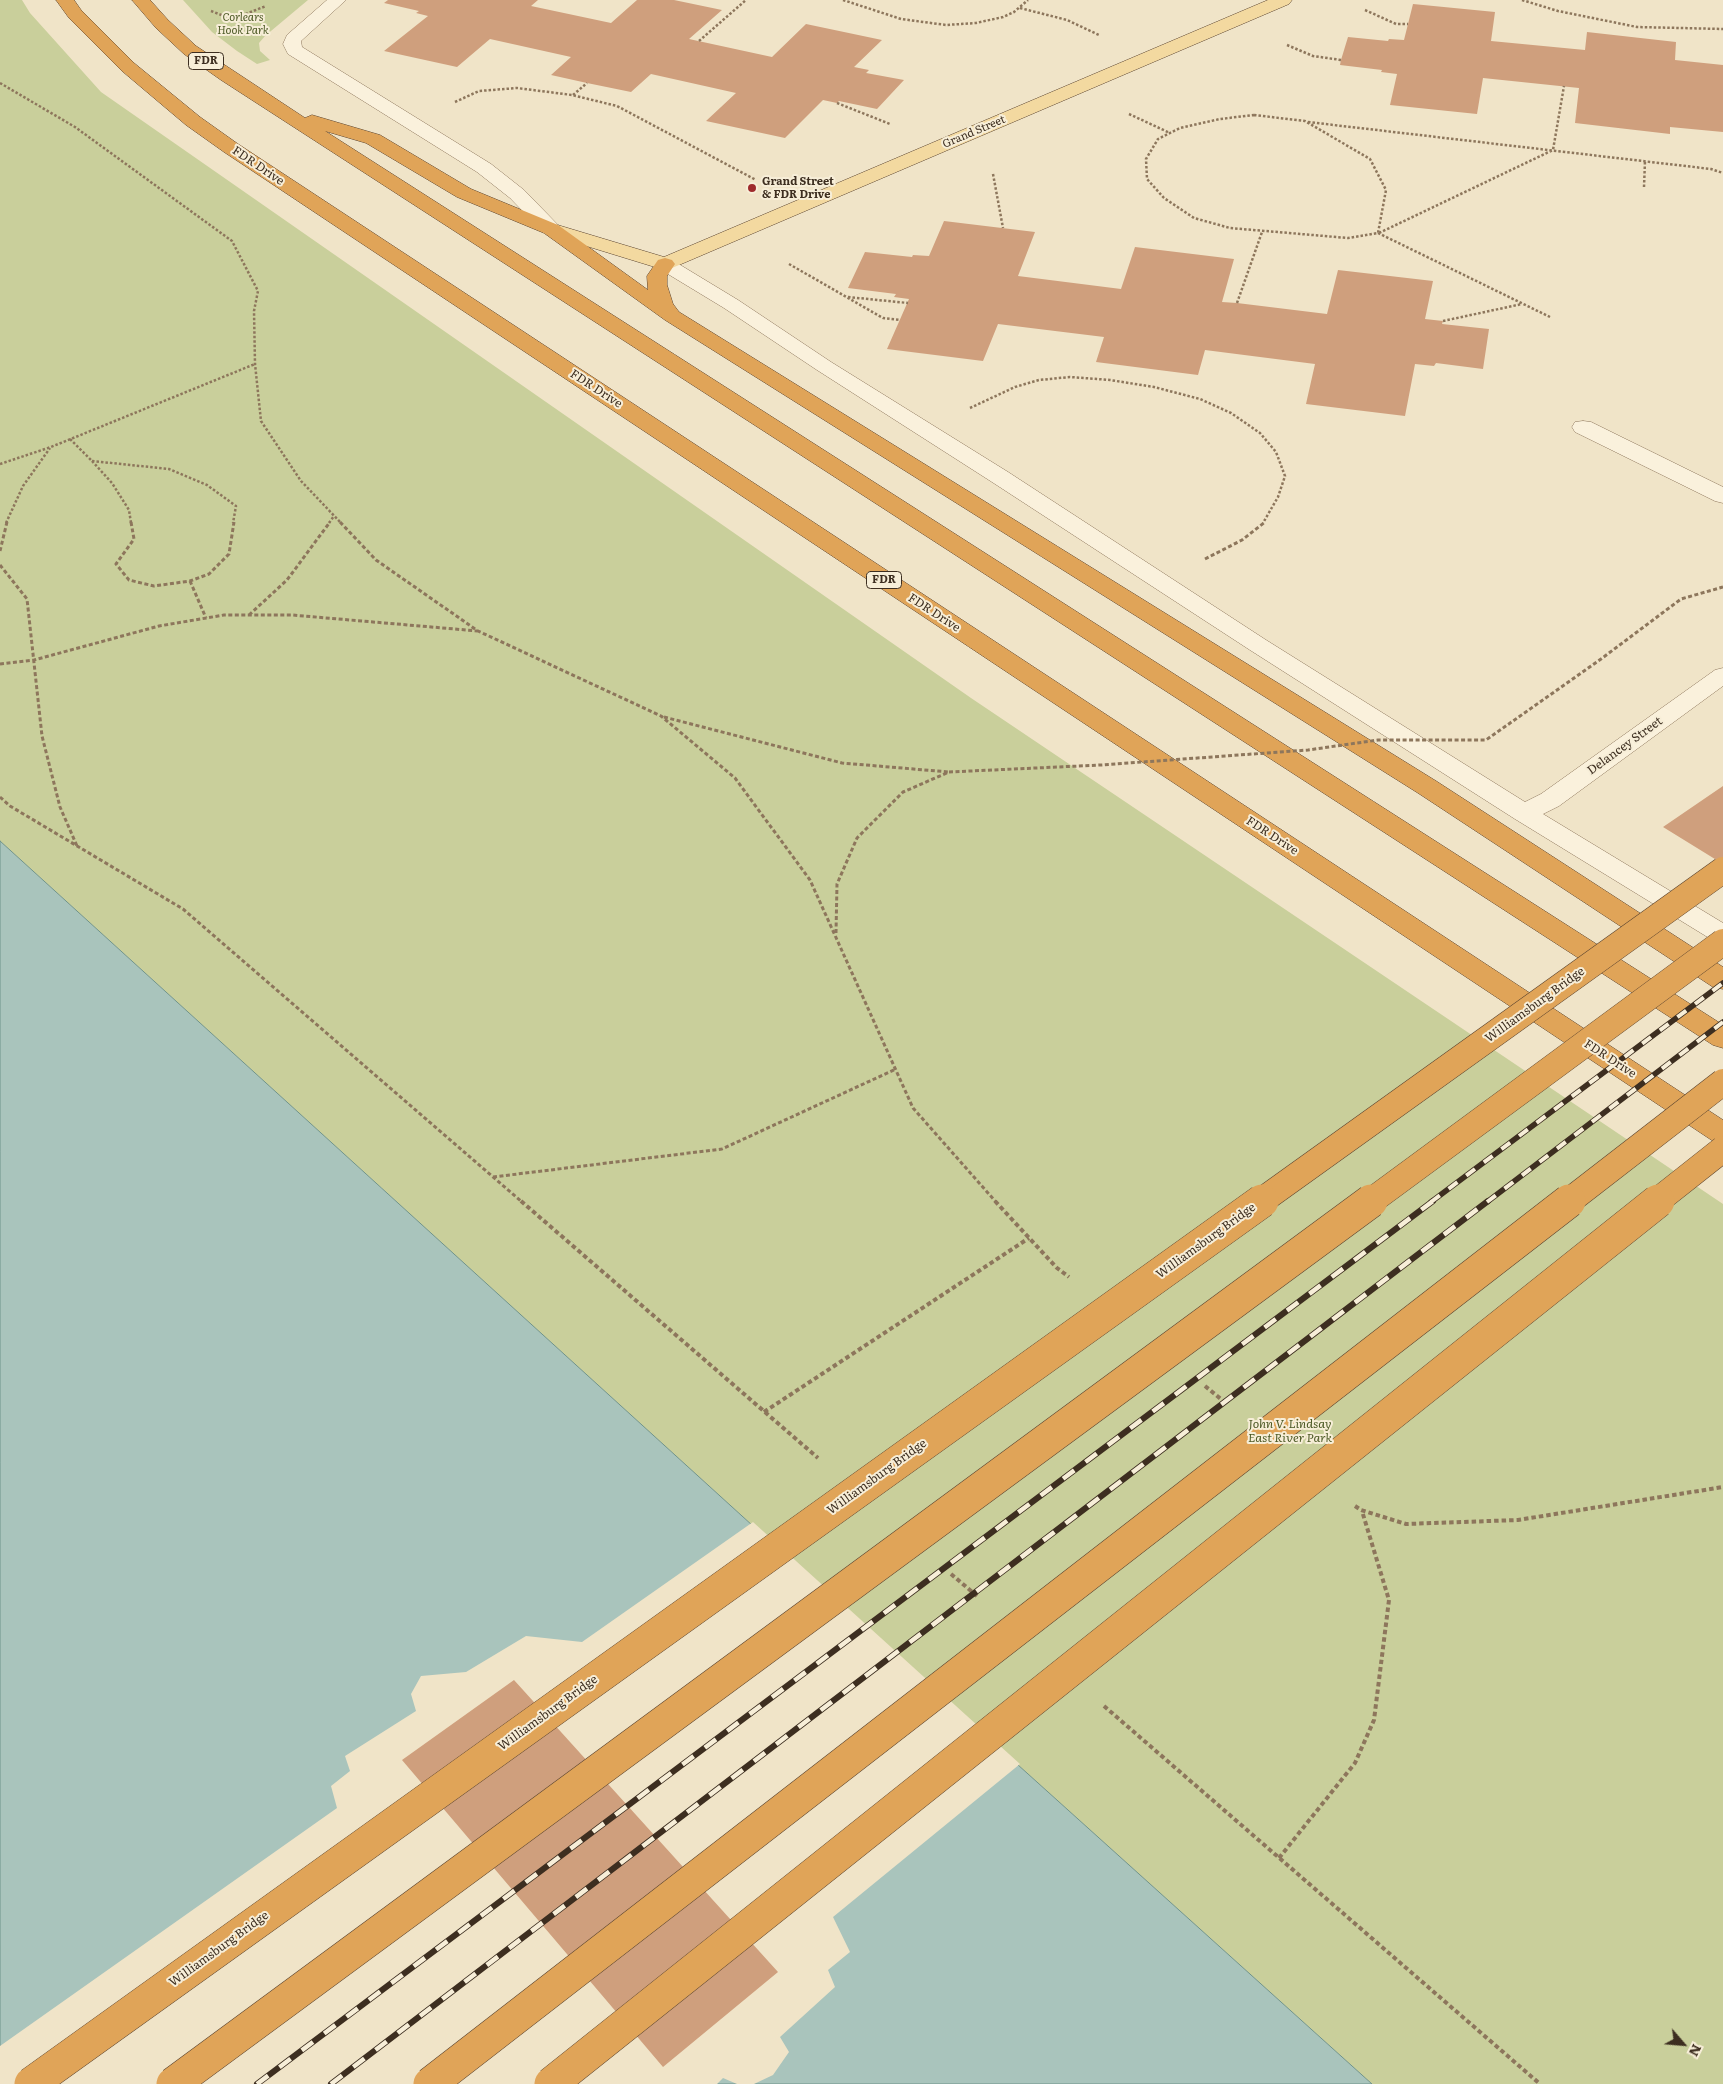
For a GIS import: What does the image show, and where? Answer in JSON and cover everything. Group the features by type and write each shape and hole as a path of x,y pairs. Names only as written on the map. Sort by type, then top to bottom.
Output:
{"highway":[{"name":"FDR Drive","path":"65,0 75,14 128,67 193,121 231,148 1723,1134"},
{"name":"FDR","path":"141,0 162,24 190,50 280,111 1723,1038"},
{"path":"280,111 373,139 464,194 550,229 672,316 1427,787 1723,980"},
{"path":"664,264 657,276 657,286 663,305 672,316"},
{"name":"Williamsburg Bridge","path":"31,2084 1723,870"},
{"path":"173,2084 1723,942"},
{"path":"430,2084 1723,1082"},
{"path":"551,2084 1723,1149"}],"main road":[{"name":"Grand Street","path":"664,264 1283,0"},
{"path":"550,229 664,264"}],"street":[{"path":"337,0 298,32 293,38 294,50 484,168 517,194 550,229"},
{"path":"664,264 731,304 824,366 1524,813 1723,935"},
{"path":"1583,427 1723,496"},
{"name":"Delancey Street","path":"1524,813 1550,800 1723,675"}],"path":[{"path":"699,42 746,0"},
{"path":"843,0 908,21 946,25 991,20 1019,8 1028,0"},
{"path":"861,0 864,7"},
{"path":"1522,0 1558,12 1637,27 1723,29"},
{"path":"206,7 218,15 238,17 269,5"},
{"path":"1019,8 1067,20 1103,37"},
{"path":"1365,10 1396,24 1408,24"},
{"path":"1287,45 1313,56 1341,60"},
{"path":"0,83 75,128 232,241 258,292 254,311 255,364 261,421 301,481 376,560 478,631 661,716 842,763 949,772 1288,751 1378,740 1486,740 1681,600 1723,586"},
{"path":"572,96 587,83"},
{"path":"1552,150 1564,86"},
{"path":"452,103 479,92 517,88 572,96 617,106 759,182"},
{"path":"837,103 893,126"},
{"path":"1129,114 1170,133"},
{"path":"1552,150 1378,233 1348,238 1230,228 1194,218 1164,198 1147,178 1146,159 1158,139 1180,128 1220,119 1254,116 1552,150 1711,169 1723,174"},
{"path":"1305,122 1370,159 1386,190 1378,233"},
{"path":"1644,161 1644,187"},
{"path":"994,174 1003,228"},
{"path":"1237,304 1262,232"},
{"path":"1378,233 1550,317"},
{"path":"789,264 883,318 900,320"},
{"path":"848,297 908,303"},
{"path":"1443,321 1523,304"},
{"path":"0,464 51,447 255,364"},
{"path":"966,409 1016,387 1039,380 1070,377 1110,380 1154,387 1200,399 1231,413 1260,433 1276,452 1285,476 1278,497 1266,521 1242,540 1197,563"},
{"path":"70,439 112,483 129,510 134,539 116,564 129,580 154,586 190,581 209,574 229,554 236,506 207,485 169,469 92,461"},
{"path":"0,551 7,520 23,486 51,447"},
{"path":"248,615 287,580 334,516"},
{"path":"0,565 27,599 42,736 60,808 77,846"},
{"path":"190,581 206,618"},
{"path":"0,664 34,660 159,626 224,615 292,615 478,631"},
{"path":"661,716 735,778 810,880 913,1108 1029,1238 1057,1268 1072,1280"},
{"path":"836,935 837,884 857,838 903,792 949,772"},
{"path":"0,797 10,806 183,909 824,1464"},
{"path":"493,1177 722,1148 896,1069"},
{"path":"764,1412 1029,1238"},
{"path":"1197,1380 1229,1404"},
{"path":"1354,1504 1361,1510 1406,1524 1518,1520 1723,1487"},
{"path":"1279,1858 1355,1764 1374,1720 1389,1600 1361,1510"},
{"path":"944,1567 981,1599"},
{"path":"1100,1703 1540,2084"}],"green space":[{"name":"John V. Lindsay East River Park","path":"0,0 22,0 30,13 101,92 971,698 1723,1204 1723,2084 1372,2084 764,1536 0,841"},
{"name":"Corlears Hook Park","path":"183,0 308,0 259,43 260,51 270,60 257,64 212,32"}],"water":[{"path":"0,841 764,1536 1372,2084 0,2084"}],"pier":[{"path":"753,1522 1020,1764 833,1917 850,1952 828,1970 835,1987 780,2037 789,2052 773,2075 754,2084 737,2084 723,2078 717,2084 0,2084 0,2046 337,1808 331,1786 350,1771 345,1756 416,1711 411,1694 421,1676 466,1672 526,1636 582,1642"}],"building":[{"path":"388,0 538,0 531,6 611,23 637,0 674,0 722,10 689,39 772,57 806,24 882,40 854,67 869,70 866,73 904,80 877,109 839,101 837,103 823,100 785,138 706,121 736,93 651,74 631,92 587,83 551,75 571,57 490,39 457,67 384,51 428,16 416,13 419,11 384,3"},
{"path":"1413,4 1495,12 1491,41 1585,50 1587,32 1676,42 1675,60 1723,65 1723,132 1670,127 1670,134 1575,123 1579,88 1483,78 1477,114 1390,105 1397,74 1381,72 1382,70 1340,65 1341,60 1348,37 1388,41 1389,39 1404,40"},
{"path":"944,221 1035,232 1018,276 1121,289 1135,247 1234,259 1222,302 1327,314 1338,270 1433,281 1425,319 1443,321 1442,324 1489,329 1483,369 1436,363 1434,366 1415,364 1405,416 1306,404 1315,364 1205,350 1198,375 1096,362 1104,337 998,324 983,361 887,349 909,299 894,297 896,294 848,288 865,252 912,257 913,255 929,256"},
{"path":"1723,786 1723,864 1663,827"},
{"path":"514,1680 778,1972 663,2067 402,1760"}],"railway":[{"path":"1431,1202 1723,983"},
{"path":"1487,1202 1723,1022"},
{"path":"257,2084 1433,1201"},
{"path":"331,2084 1488,1201"}],"place":[{"name":"Grand Street & FDR Drive","path":"752,188"}]}
